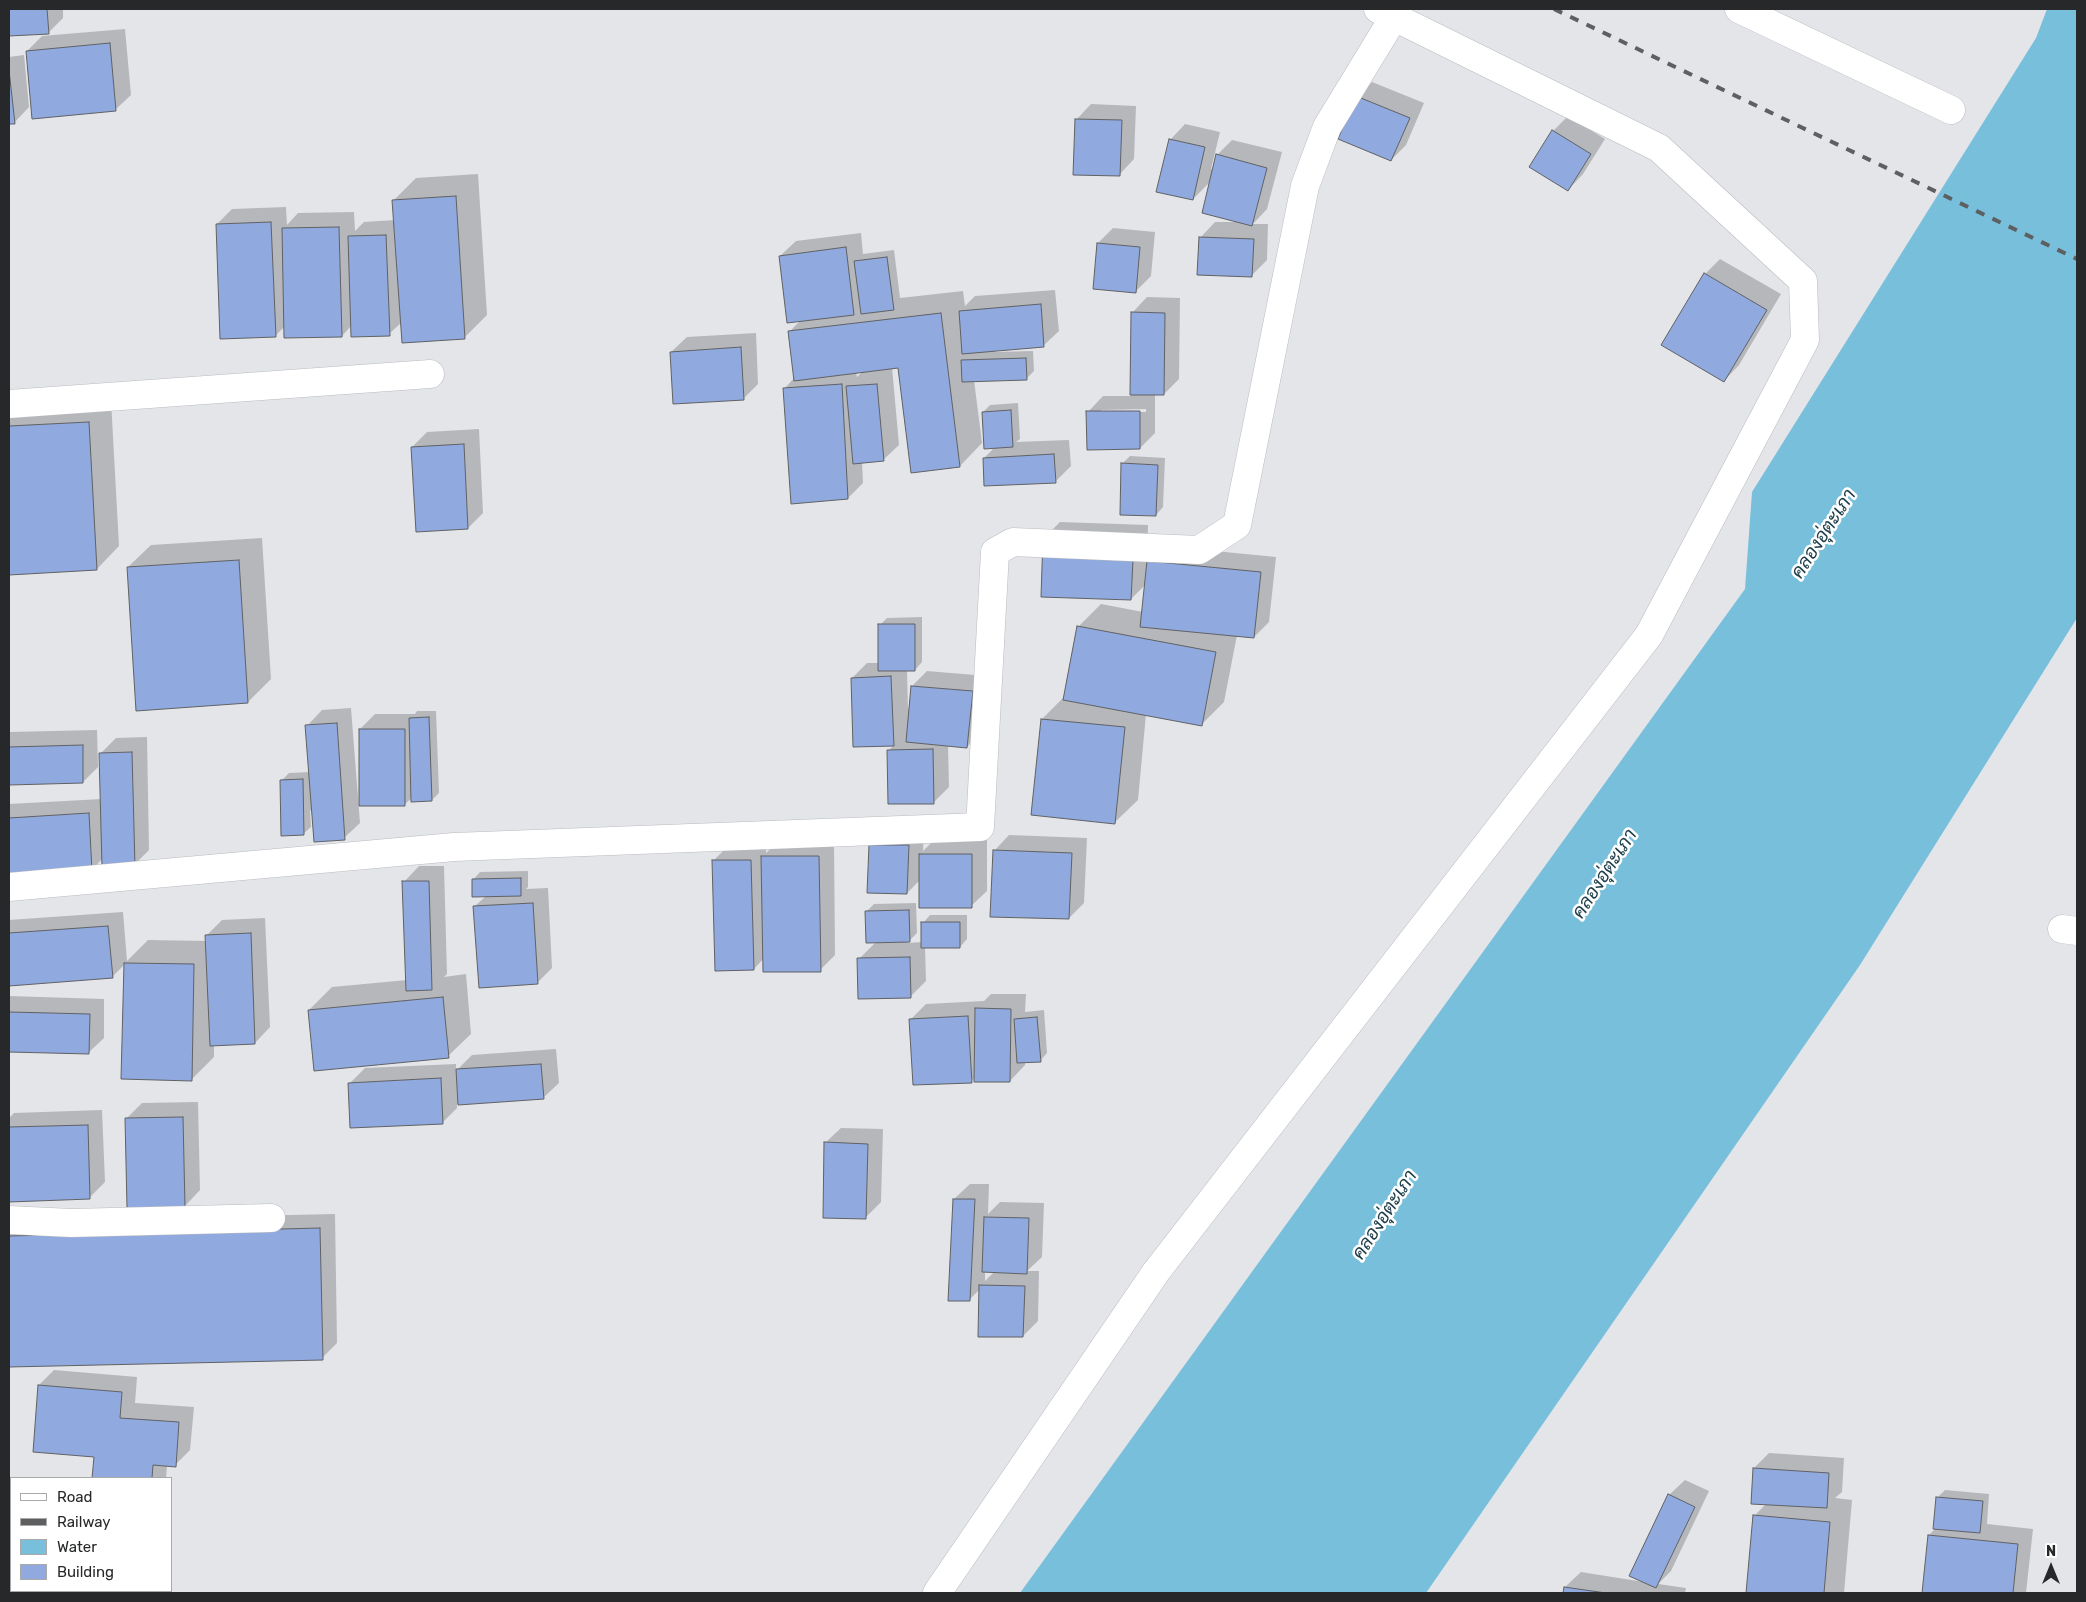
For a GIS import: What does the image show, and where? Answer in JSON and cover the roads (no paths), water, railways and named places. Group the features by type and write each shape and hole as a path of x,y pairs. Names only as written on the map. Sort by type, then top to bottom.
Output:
{"street":[{"path":"1739,9 1951,110"},
{"path":"9,887 454,847 980,827 996,552 1013,542 1199,550 1237,525 1305,186 1327,127 1386,13 1659,148 1803,282 1805,340 1649,635 1156,1272 938,1593"},
{"path":"9,404 430,374"},
{"path":"9,1220 71,1223 271,1218"}],"water":[{"name":"คลองอุ่ตะเภา","path":"2047,9 2077,9 2077,618 1860,965 1426,1593 1020,1593 1745,589 1752,492 2036,38"}],"railway":[{"path":"1554,9 2077,259"}]}
